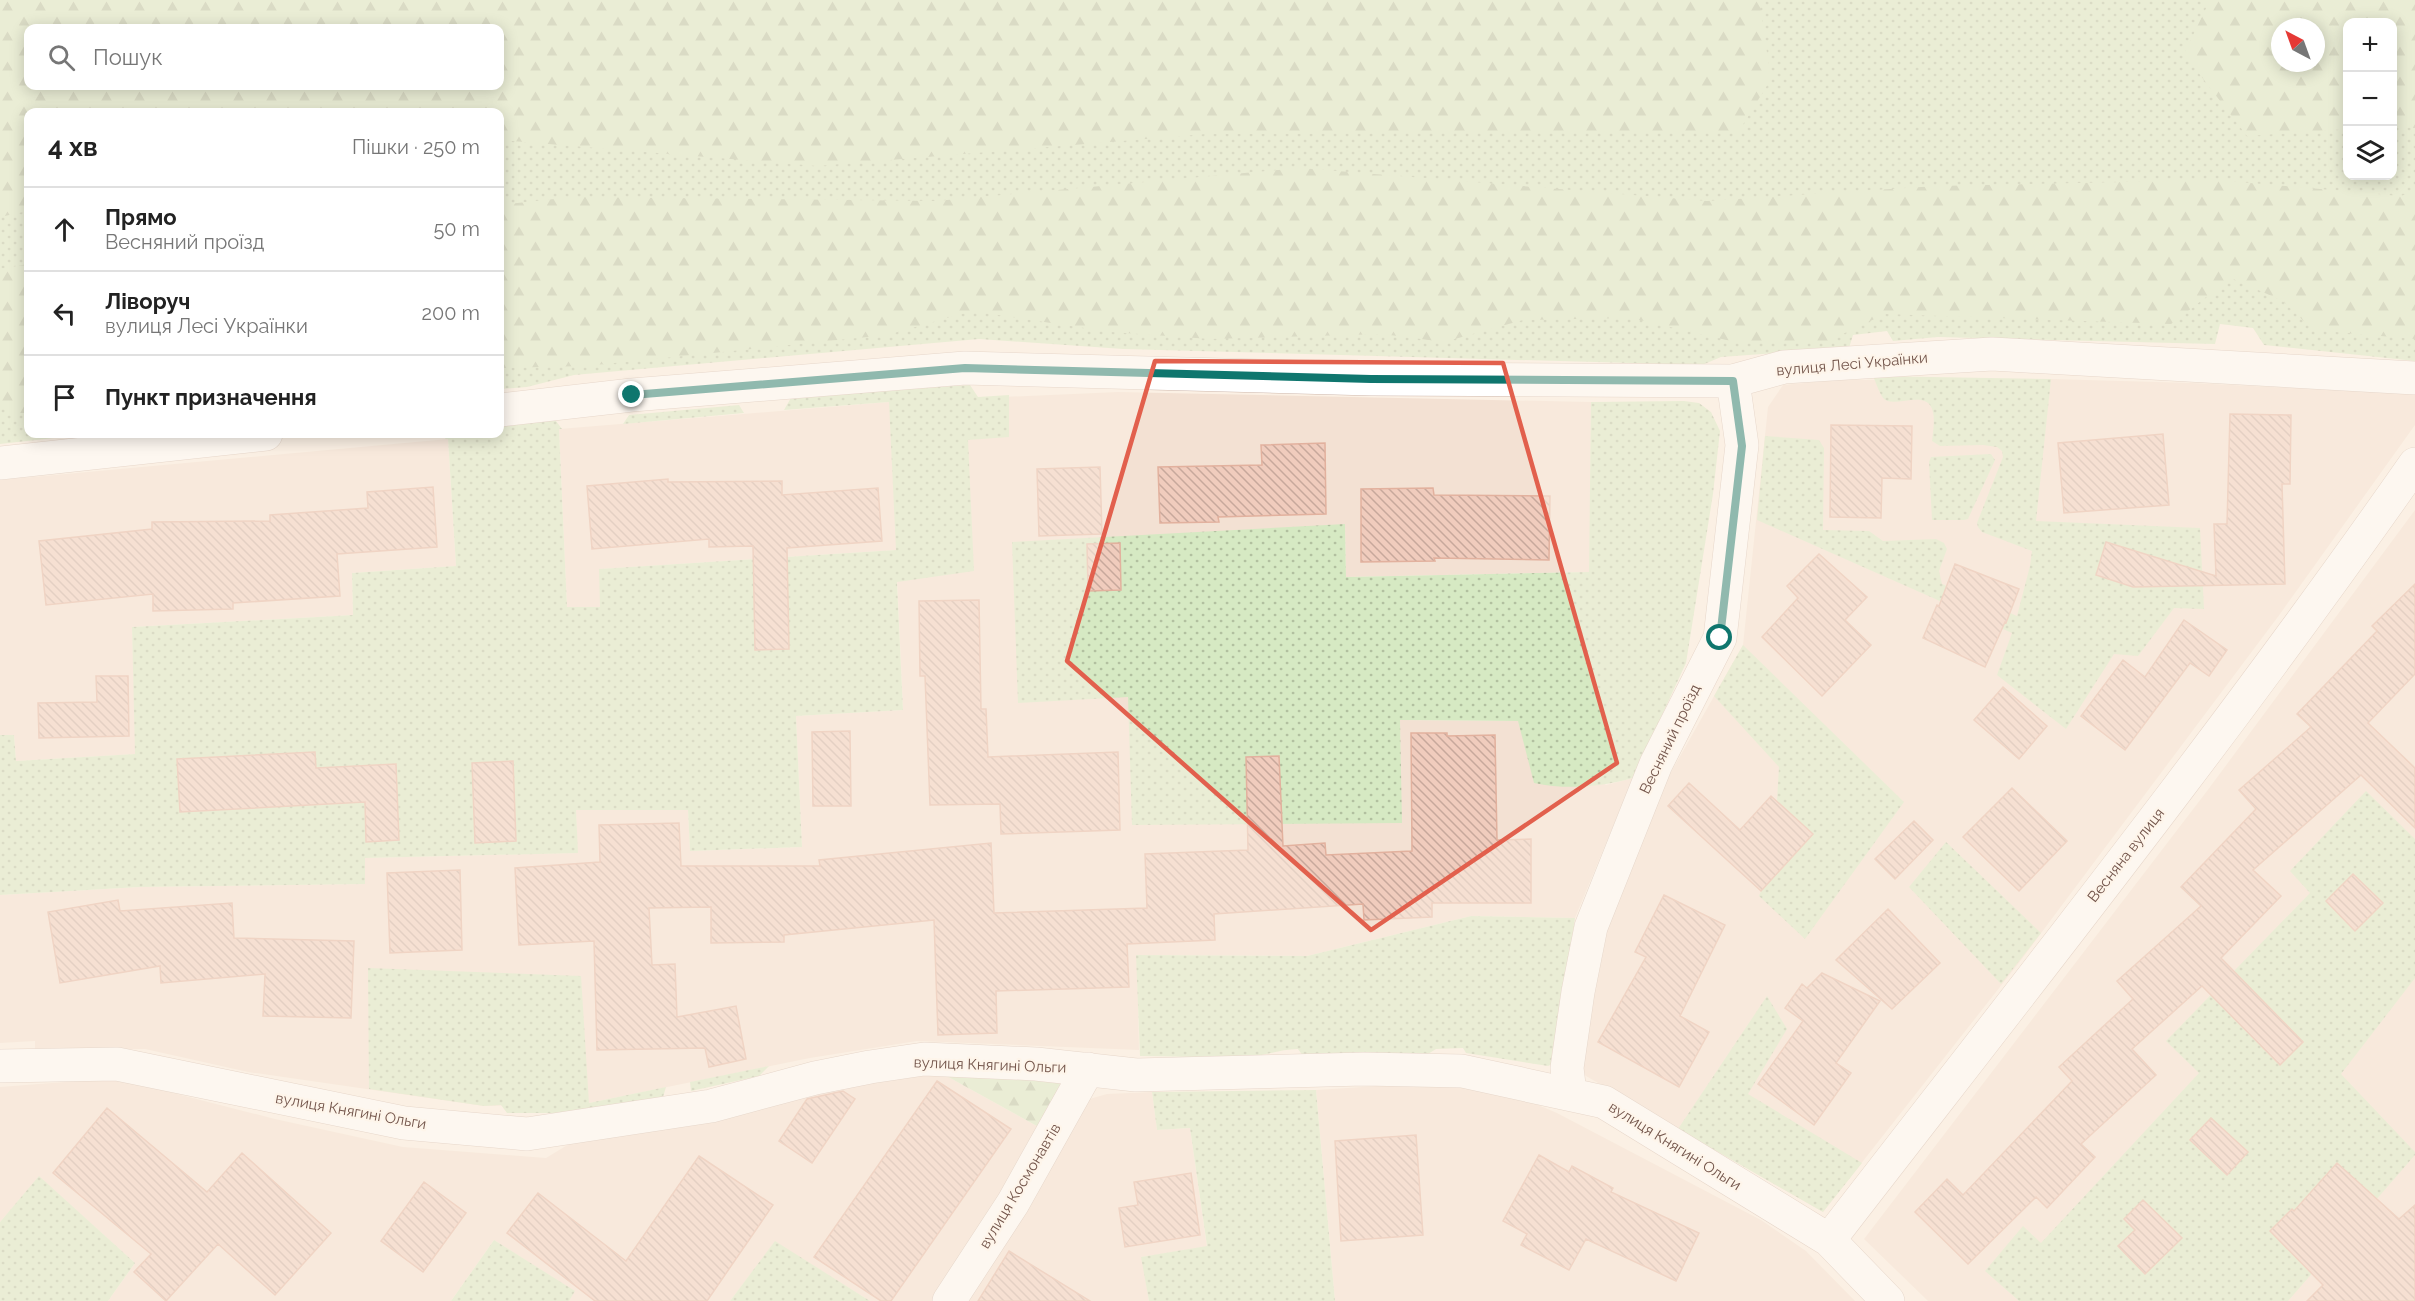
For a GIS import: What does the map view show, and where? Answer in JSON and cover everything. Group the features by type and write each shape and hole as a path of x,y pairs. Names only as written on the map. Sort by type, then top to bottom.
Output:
{"street":[{"name":"вулиця Лесі Українки","path":"504,410 632,395 965,368 1371,379 1733,381 1784,367 1992,354 2415,378"},
{"name":"Весняний проїзд","path":"1570,1093 1567,1068 1578,992 1591,927 1656,764 1720,638 1742,446 1733,381"},
{"path":"0,463 229,438"},
{"name":"Весняна вулиця","path":"1829,1240 2234,715 2322,597 2415,464"},
{"name":"вулиця Княгині Ольги","path":"0,1066 117,1064 404,1123 527,1134 711,1106 815,1078 924,1059 1036,1064 1137,1075 1364,1069 1462,1071 1604,1102 1829,1240 1888,1301"},
{"name":"вулиця Космонавтів","path":"949,1301 1013,1203 1089,1070"}],"highlighted area":[{"path":"1155,361 1503,363 1617,763 1371,930 1067,661"}],"shaded area":[{"path":"2051,379 2193,383 2415,394 2415,425 2280,614 2018,964 1823,1212 1579,1072 1593,959 1670,774 1743,645 1768,407 1783,385 1837,380"},
{"path":"1118,392 1591,402 1590,572 1346,577 1345,524 1128,697 1401,823 1400,720 1518,721 1606,785 1633,778 1575,918 1471,916 1307,956 1137,955 1139,1050 917,1041 810,1058 589,1103 484,1106 248,1072 145,1049 35,1050 35,1041 0,1043 0,895 140,887 365,884 364,858 577,853 576,810 688,810 690,851 802,847 796,716 903,710 896,550 600,569 600,607 567,607 559,429 889,402"},
{"path":"448,439 456,566 352,573 353,615 132,627 136,754 16,761 14,735 0,735 0,480"},
{"path":"2415,510 2415,1301 2099,1301 1986,1271 2019,1301 1928,1301 1864,1239 2207,791"},
{"path":"941,1073 1044,1130 934,1301 870,1301 775,1242 730,1301 569,1301 574,1291 494,1240 451,1301 108,1301 135,1263 39,1177 0,1222 0,1087 115,1078 275,1119 403,1147 546,1158 574,1141 723,1120 858,1083"},
{"path":"1438,1082 1498,1088 1557,1113 1761,1220 1806,1251 1855,1301 1335,1301 1316,1090"},
{"path":"1152,1092 1157,1130 1190,1128 1207,1247 1142,1257 1149,1301 965,1301 1086,1100 1107,1094"}],"green space":[{"path":"0,0 2415,0 2415,361 2264,345 2253,328 2220,324 2215,344 1938,337 1893,341 1887,331 1853,335 1849,348 1721,357 1702,365 1123,349 979,339 574,375 527,387 504,389 504,108 24,108 24,438 54,438 0,444"},
{"path":"0,0 1759,0 1771,79 1739,131 1206,134 817,166 504,141 504,108 24,108 24,212 0,217"},
{"path":"2210,0 2415,0 2415,128 2397,126 2397,18 2343,18 2343,129 2247,136 2184,54"},
{"path":"1300,168 1707,201 1937,186 2216,180 2400,196 2415,192 2415,339 2313,330 2283,301 2231,278 2171,324 1885,314 1828,341 1735,342 1631,318 1523,320 1444,342 1382,334 1210,339 1111,332 972,311 887,335 585,366 504,368 504,205 573,197 936,201"},
{"path":"24,265 24,413 11,413 0,407 0,269"},
{"path":"1873,376 2051,379 2036,521 2200,528 2204,609 2174,608 2138,656 2114,654 2066,729 1997,675 2012,633 1757,520 1765,436 1819,440 1824,448 1823,530 1869,531 1883,541 1936,539 1944,543 1947,549 1939,571 1942,584 2017,616 2032,551 1982,532 1977,523 2003,457 2002,451 1997,447 1983,445 1940,446 1932,441 1934,419 1930,405 1918,400 1888,401 1883,398"},
{"path":"970,385 978,397 1009,395 1009,437 968,440 974,571 897,582 903,710 796,716 802,847 690,851 688,810 576,810 578,853 365,858 365,884 140,887 0,895 0,735 14,735 16,761 135,754 132,627 353,615 352,573 456,566 448,439 445,438 504,438 504,424 549,419 556,421 562,429 559,429 567,607 600,607 599,569 896,550 889,402 784,410 792,396"},
{"path":"1684,401 1699,403 1711,412 1720,431 1713,494 1686,663 1633,778 1609,784 1584,786 1534,783 1518,721 1400,720 1402,823 1132,825 1128,697 1018,703 1012,542 1345,524 1346,577 1589,572 1591,402"},
{"path":"739,405 744,413 623,424 629,415"},
{"path":"1991,454 1995,460 1968,519 1932,520 1929,462 1931,457"},
{"path":"1743,645 1904,802 1805,939 1759,896 1813,834 1777,801 1779,767 1714,696"},
{"path":"2366,791 2415,839 2415,978 2341,1074 2415,1152 2415,1155 2288,1301 2019,1301 1985,1271 2023,1226 2041,1243 2199,1073 2166,1041 2310,893 2290,871"},
{"path":"1946,842 2041,933 2001,984 1909,887"},
{"path":"1471,916 1575,918 1557,1062 1548,1066 1466,1053 1463,1048 1436,1049 1428,1054 1303,1056 1298,1049 1248,1057 1140,1056 1136,955 1307,956"},
{"path":"368,968 581,976 589,1103 666,1087 663,1097 584,1113 507,1113 501,1105 484,1106 369,1089"},
{"path":"1767,996 1787,1029 1748,1094 1862,1163 1823,1212 1678,1129"},
{"path":"769,1066 759,1076 691,1091 690,1082"},
{"path":"941,1073 1068,1079 1044,1130"},
{"path":"1316,1090 1335,1301 1149,1301 1141,1257 1207,1246 1190,1128 1157,1130 1152,1092"},
{"path":"39,1176 135,1263 108,1301 0,1301 0,1222"},
{"path":"494,1240 575,1291 569,1301 451,1301"},
{"path":"775,1241 870,1301 730,1301"}],"building":[{"path":"2230,414 2291,415 2290,484 2282,484 2285,584 2133,587 2096,575 2106,542 2216,576 2214,524 2227,524"},
{"path":"1831,425 1912,426 1911,479 1882,478 1881,518 1830,517"},
{"path":"2163,434 2169,505 2064,513 2058,443"},
{"path":"1325,443 1326,514 1218,517 1219,522 1160,523 1158,467 1262,465 1261,445"},
{"path":"1100,467 1102,534 1039,536 1037,469"},
{"path":"668,479 668,482 782,481 782,495 878,488 882,541 787,548 789,649 755,650 753,546 709,547 709,539 592,549 587,486"},
{"path":"433,487 437,547 337,554 340,596 233,603 233,609 153,611 153,594 46,605 39,541 152,529 152,522 270,521 270,515 368,508 367,492"},
{"path":"1433,488 1434,495 1550,496 1549,560 1434,558 1435,561 1361,562 1361,489"},
{"path":"1120,543 1121,590 1088,591 1087,544"},
{"path":"1819,554 1867,597 1845,620 1871,645 1822,696 1762,637 1798,598 1787,586"},
{"path":"1955,564 2019,589 1985,667 1923,638 1937,605 1939,606"},
{"path":"2415,584 2415,674 2368,723 2415,768 2415,828 2361,775 2253,870 2281,896 2221,958 2303,1042 2280,1065 2202,986 2132,1049 2156,1075 2081,1144 2095,1157 2047,1208 2036,1197 1968,1264 1915,1212 1947,1179 1963,1195 2072,1081 2059,1067 2133,999 2117,981 2201,906 2181,887 2256,809 2239,790 2311,727 2297,714 2377,631 2372,626"},
{"path":"979,600 981,709 986,709 988,757 1118,752 1120,830 1001,834 1000,804 930,805 925,676 920,676 919,601"},
{"path":"2184,620 2227,650 2209,676 2190,663 2125,750 2081,716 2123,660 2145,677"},
{"path":"96,676 128,676 129,736 39,738 38,703 97,702"},
{"path":"2003,687 2047,726 2019,759 1974,720"},
{"path":"850,731 851,806 813,806 812,732"},
{"path":"1411,733 1447,733 1447,736 1495,735 1497,840 1531,839 1531,903 1432,903 1432,917 1364,920 1363,904 1214,914 1215,940 1127,944 1129,987 996,991 997,1033 938,1035 934,920 784,935 784,942 711,943 711,907 649,908 652,965 675,964 677,1017 736,1006 746,1059 709,1067 705,1048 597,1050 594,941 519,945 515,868 600,862 599,825 679,823 681,866 820,866 819,860 991,843 994,913 1147,908 1145,854 1248,850 1246,757 1279,756 1283,846 1325,843 1326,855 1412,851"},
{"path":"315,752 316,768 396,764 399,840 366,842 365,802 180,812 177,759"},
{"path":"513,761 516,841 475,843 472,763"},
{"path":"1689,783 1740,830 1771,796 1813,834 1761,891 1668,806"},
{"path":"2012,788 2067,841 2019,891 1963,837"},
{"path":"1914,821 1933,840 1895,879 1875,859"},
{"path":"460,870 462,950 390,953 387,873"},
{"path":"2353,874 2383,903 2355,931 2326,901"},
{"path":"1664,895 1725,925 1680,1016 1709,1032 1679,1087 1598,1042 1646,957 1635,952"},
{"path":"118,900 120,911 232,903 234,938 354,941 351,1018 263,1016 265,974 161,983 160,966 60,983 48,912"},
{"path":"1888,909 1940,963 1892,1009 1836,960"},
{"path":"1822,973 1880,1001 1836,1063 1851,1073 1814,1125 1758,1084 1803,1021 1785,1008 1802,984 1807,988"},
{"path":"937,1081 1011,1129 891,1301 881,1301 814,1257"},
{"path":"843,1091 855,1099 812,1163 779,1141 807,1099"},
{"path":"107,1108 207,1192 242,1153 331,1233 275,1295 218,1244 166,1301 134,1272 151,1254 53,1173"},
{"path":"2211,1118 2248,1152 2227,1175 2190,1140"},
{"path":"1416,1135 1423,1235 1341,1241 1335,1141"},
{"path":"1539,1155 1569,1172 1572,1166 1613,1188 1611,1192 1699,1233 1676,1281 1586,1239 1569,1270 1521,1245 1527,1234 1503,1221"},
{"path":"699,1156 773,1205 707,1301 595,1301 507,1233 538,1193 626,1261"},
{"path":"2337,1163 2399,1219 2415,1205 2415,1301 2307,1301 2323,1285 2270,1231 2292,1209 2294,1211"},
{"path":"1191,1173 1200,1235 1125,1247 1119,1208 1138,1205 1134,1182"},
{"path":"424,1182 466,1213 423,1272 381,1241"},
{"path":"2143,1200 2182,1238 2145,1274 2118,1246 2135,1230 2124,1219"},
{"path":"1009,1251 1090,1301 978,1301"}],"route":[{"path":"632,395 965,368 1371,379 1733,381 1742,446 1720,638"}]}
